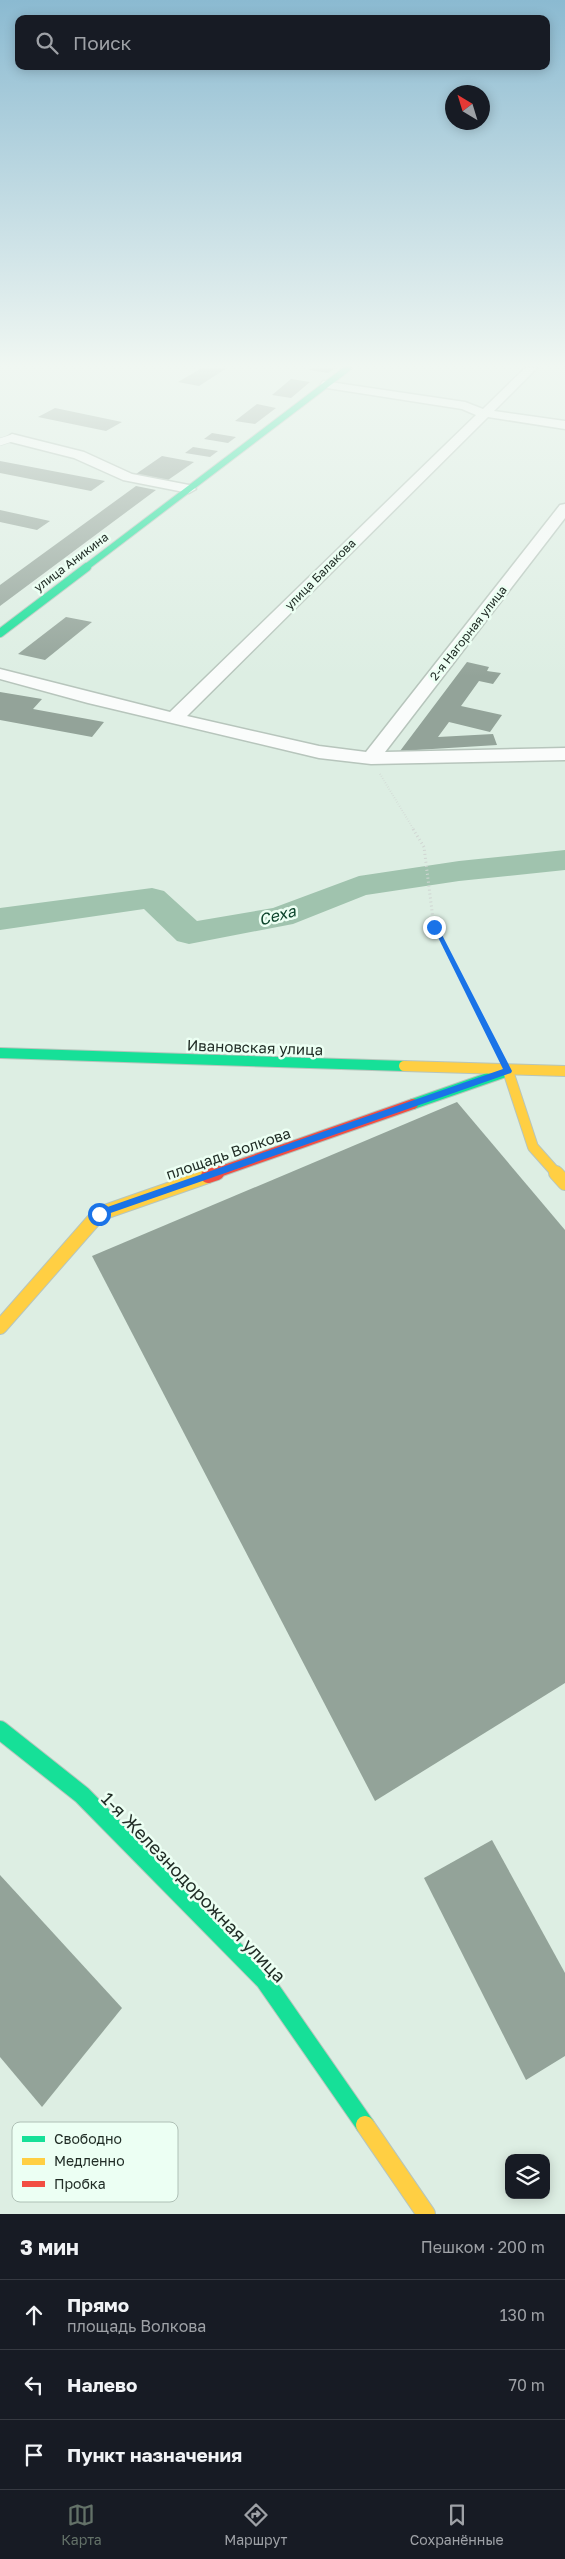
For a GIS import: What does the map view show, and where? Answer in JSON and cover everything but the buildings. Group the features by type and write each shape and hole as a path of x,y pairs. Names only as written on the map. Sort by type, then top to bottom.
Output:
{"street":[{"path":"115,471 128,477 189,489"},
{"name":"улица Аникина","path":"0,633 212,471"},
{"name":"улица Балакова","path":"174,718 424,471"},
{"name":"2-я Нагорная улица","path":"371,758 565,508"},
{"path":"0,674 273,743 319,752 371,758 565,754"},
{"name":"Ивановская улица","path":"0,1053 508,1071 565,1071"},
{"path":"508,1071 533,1147 565,1184"},
{"name":"площадь Волкова","path":"0,1327 99,1214 508,1071"},
{"name":"1-я Железнодорожная улица","path":"0,1730 82,1795 265,1981 426,2214"}],"path":[{"path":"371,758 424,847 434,927 508,1071"}],"waterway":[{"name":"Сеха","path":"0,919 152,898 189,933 281,917 359,886 459,871 565,860"}],"traffic: fast":[{"path":"0,633 212,471"},
{"path":"0,1053 404,1066"},
{"path":"413,1104 508,1071"},
{"path":"0,1730 82,1795 265,1981 365,2125"}],"traffic: slow":[{"path":"404,1066 565,1071"},
{"path":"508,1071 533,1147 565,1183"},
{"path":"0,1327 99,1214 208,1176"},
{"path":"365,2125 426,2214"}],"traffic: jam":[{"path":"208,1176 413,1104"}],"route":[{"path":"99,1214 508,1071 434,927"}]}
